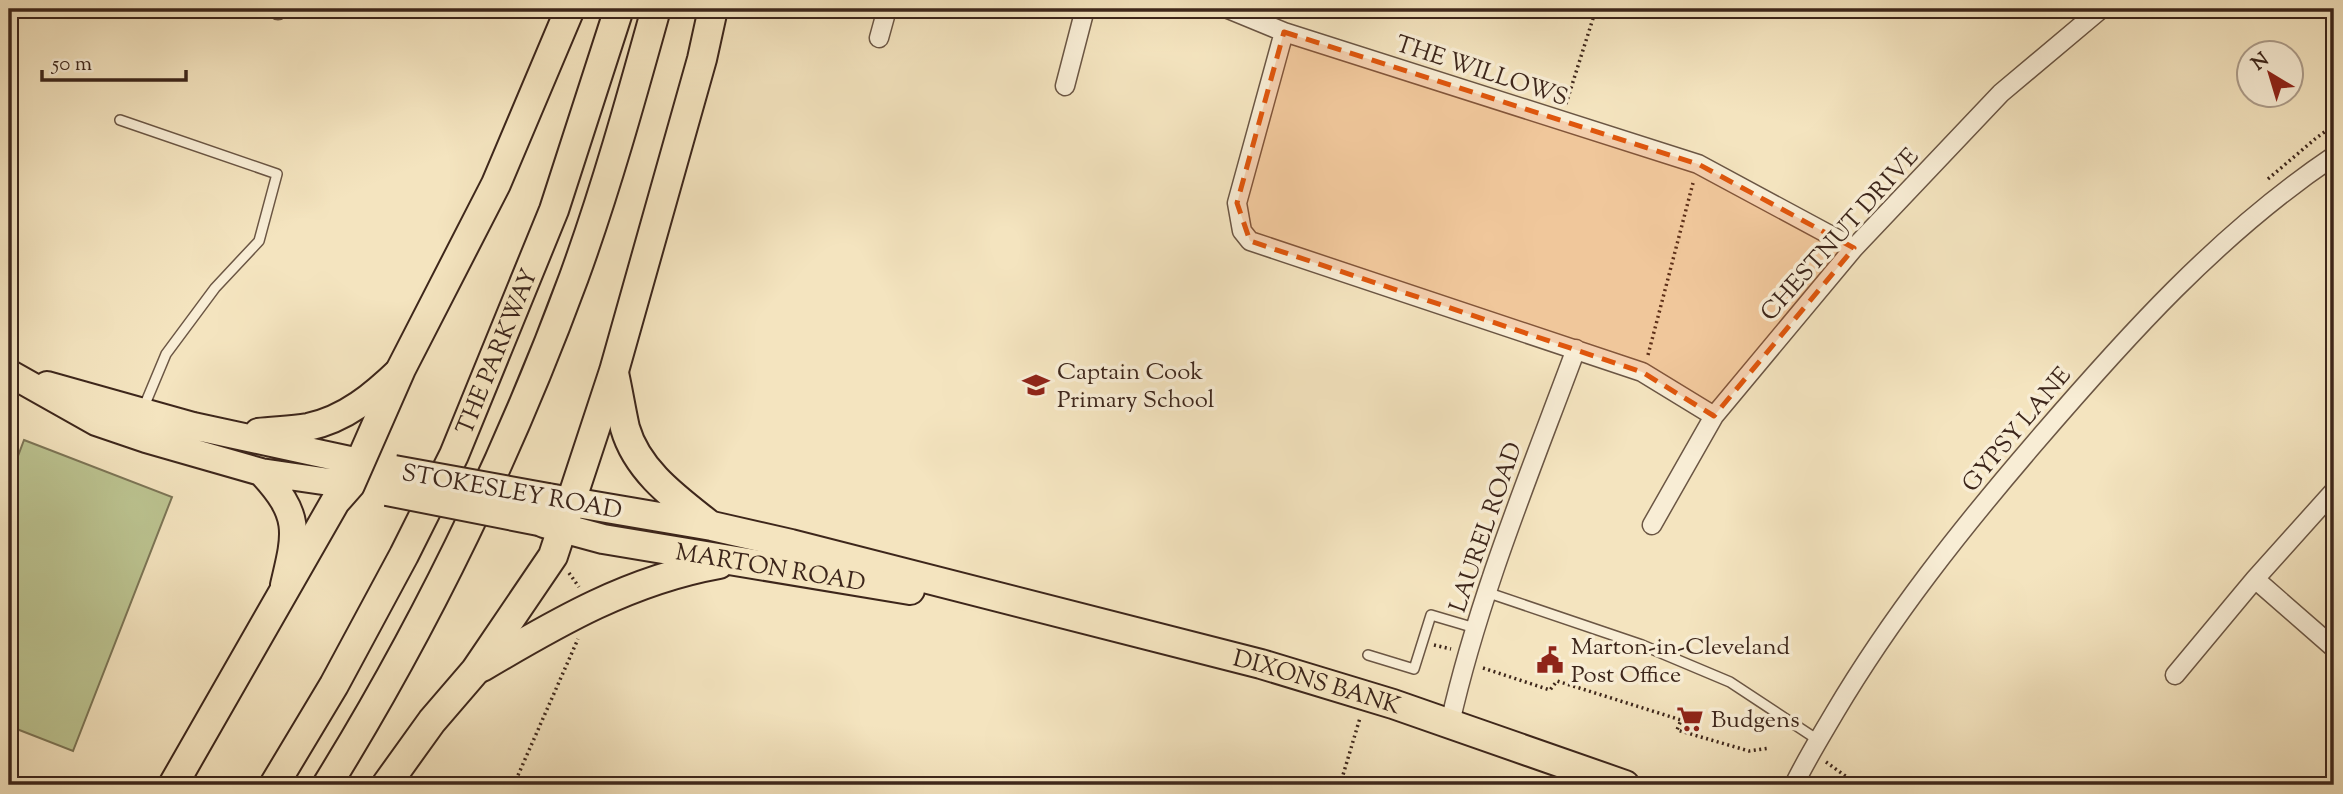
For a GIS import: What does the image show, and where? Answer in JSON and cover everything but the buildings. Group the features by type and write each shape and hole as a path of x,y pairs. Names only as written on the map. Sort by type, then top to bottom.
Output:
{"highway":[{"path":"173,785 354,473 401,369 496,184 570,9"},
{"name":"THE PARKWAY","path":"274,785 341,673 454,454 554,210 619,9"},
{"name":"THE PARKWAY","path":"327,785 427,607 504,450 574,276 627,112 656,9"},
{"path":"386,785 432,720 475,671 554,556 556,512 614,371 702,59 713,9"},
{"path":"614,371 626,430 639,459 660,484 712,526"},
{"name":"STOKESLEY ROAD","path":"354,473 556,512 712,526 788,557"},
{"name":"MARTON ROAD","path":"556,512 603,539 736,561 788,557 942,595 1004,599"},
{"path":"475,671 593,605 643,583 736,561"},
{"name":"DIXONS BANK","path":"1004,599 1261,664 1450,723 1625,785"}],"main road":[{"path":"232,435 308,427 335,419 372,396 401,369"},
{"name":"STOKESLEY ROAD","path":"12,376 66,388 232,435 354,473"},
{"name":"STOKESLEY ROAD","path":"12,376 96,422 261,472 354,473"},
{"path":"261,472 277,491 293,518 294,533 281,597"}],"street":[{"path":"880,38 887,9"},
{"path":"1065,86 1085,9"},
{"name":"THE WILLOWS","path":"1228,9 1284,32 1698,164 1854,248"},
{"name":"CHESTNUT DRIVE","path":"1652,525 1714,416 1854,248 2001,93 2101,9"},
{"path":"1284,32 1237,203 1242,231 1250,241 1642,372 1714,416"},
{"name":"GYPSY LANE","path":"1794,785 1803,765 1857,675 1918,586 2012,469 2108,358 2183,281 2253,214 2291,184 2334,156"},
{"name":"LAUREL ROAD","path":"1450,723 1486,592 1576,349"},
{"path":"2175,675 2255,579 2334,491"},
{"path":"2255,579 2334,648"}],"lane":[{"path":"120,120 277,174 259,242 215,288 166,354 142,411"},
{"path":"1486,592 1642,646 1730,682 1818,740"},
{"path":"1368,655 1414,669 1432,615 1475,628"}],"path":[{"path":"1560,121 1596,9"},
{"path":"1642,372 1655,335 1698,164"},
{"path":"517,785 515,782 593,605 561,561 554,556"},
{"path":"1423,641 1483,658 1480,667 1550,690 1557,681 1681,720 1677,730 1749,751 1770,748"},
{"path":"1340,785 1367,696"},
{"path":"1803,765 1827,762 1858,785"}],"highlighted area":[{"path":"1284,32 1698,164 1854,248 1714,416 1642,372 1250,241 1237,203"}],"green space":[{"path":"24,440 172,497 73,751 9,726 9,480"}],"place":[{"name":"Captain Cook Primary School","path":"1036,385"},
{"name":"Marton-in-Cleveland Post Office","path":"1550,660"},
{"name":"Budgens","path":"1690,719"}]}
